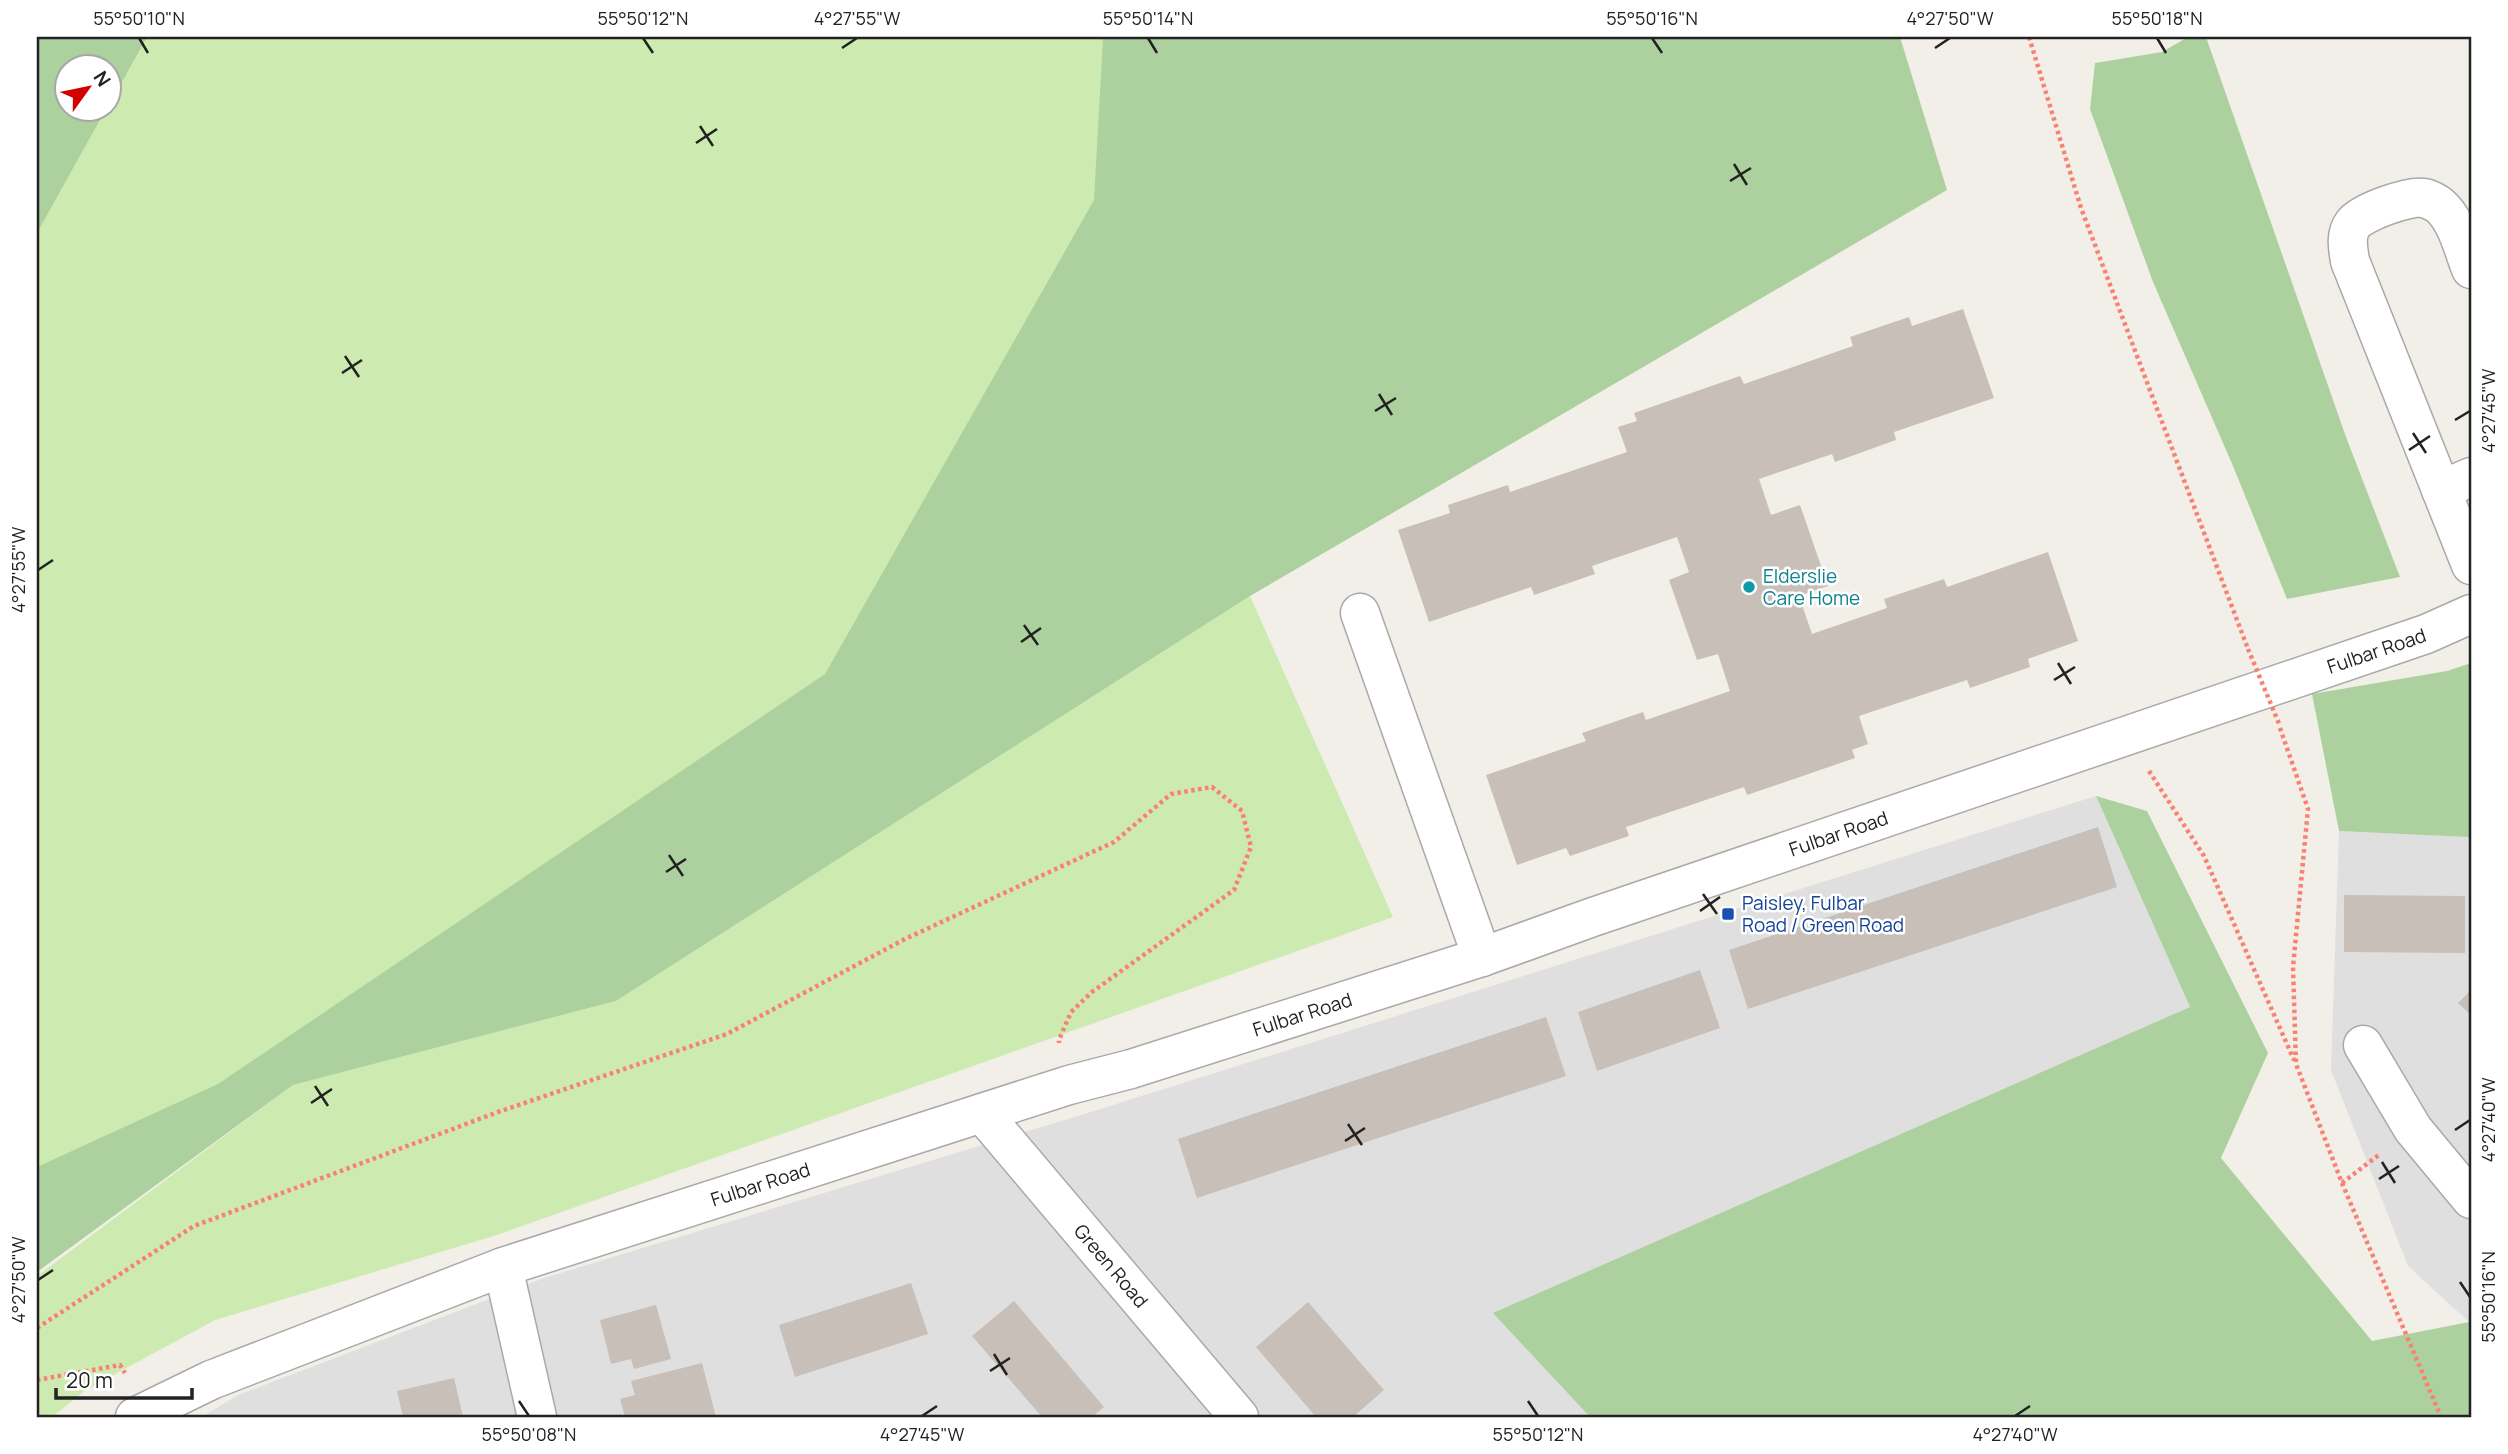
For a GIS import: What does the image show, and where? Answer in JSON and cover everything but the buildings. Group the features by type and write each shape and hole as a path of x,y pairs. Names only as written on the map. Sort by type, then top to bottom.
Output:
{"street":[{"path":"2471,269 2451,220 2439,205 2424,198 2406,199 2362,215 2352,225 2347,241 2350,261 2456,484 2471,565"},
{"path":"1360,613 1482,957"},
{"name":"Fulbar Road","path":"141,1414 211,1380 503,1267 1069,1085 1131,1069 1482,957 1603,913 2426,634 2471,614"},
{"path":"2362,1045 2413,1129 2471,1197"},
{"name":"Green Road","path":"982,1113 1239,1417"},
{"path":"503,1267 537,1417"}],"path":[{"path":"2029,37 2081,208 2248,649 2280,726"},
{"path":"2128,736 2204,856 2295,1064"},
{"path":"37,1328 194,1226 498,1112 727,1034 905,939 1114,842 1171,794 1212,787 1242,811 1251,847 1234,890 1092,992 1071,1012 1059,1040 1069,1085"},
{"path":"37,1380 120,1364 141,1414"}],"shaded area":[{"path":"2096,796 2190,1007 1494,1313 1590,1417 202,1417 238,1395 544,1278 1078,1116"},
{"path":"2339,831 2468,837 2471,840 2471,1324 2408,1266 2331,1070"}],"green space":[{"path":"37,37 1890,37 1930,182 37,1198"},
{"path":"37,37 147,37 122,82 122,52 52,52 52,122 99,122 37,233"},
{"path":"1103,37 1900,37 1947,190 1250,596 616,1001 293,1085 37,1272 37,1167 218,1084 825,674 1094,200"},
{"path":"2188,37 2206,37 2346,437 2400,577 2287,599 2153,282 2090,109 2095,63 2162,52"},
{"path":"1250,596 1393,917 497,1235 215,1320 86,1390 52,1417 37,1417 37,1276 293,1085 616,1001"},
{"path":"2471,663 2471,840 2468,837 2339,831 2312,694 2447,671"},
{"path":"2096,796 2147,811 2268,1053 2221,1158 2372,1341 2469,1322 2471,1324 2471,1417 1590,1417 1493,1313 2190,1007"}],"place":[{"name":"Elderslie Care Home","path":"1749,587"},
{"name":"Paisley, Fulbar Road / Green Road","path":"1728,914"}]}
